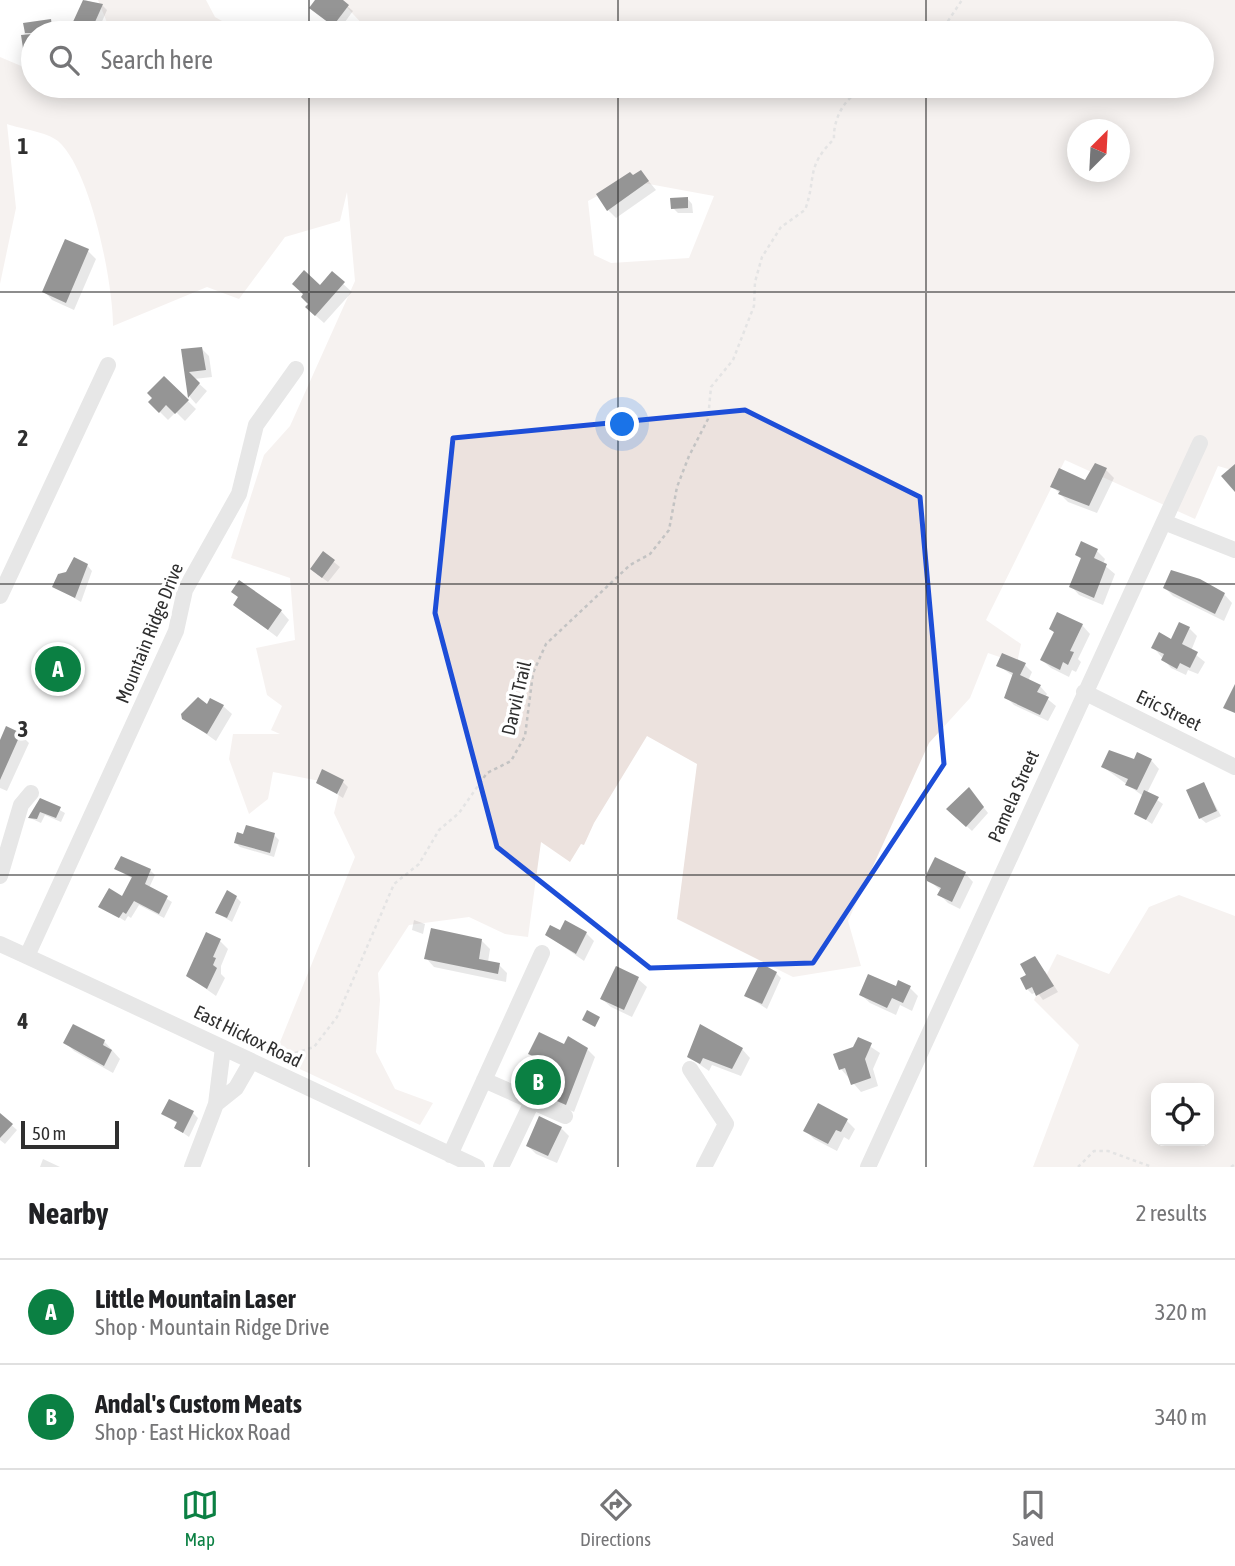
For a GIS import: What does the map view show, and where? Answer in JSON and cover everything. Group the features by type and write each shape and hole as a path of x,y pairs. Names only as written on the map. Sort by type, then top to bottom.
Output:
{"street":[{"path":"0,596 108,365"},
{"name":"Mountain Ridge Drive","path":"27,956 176,631 185,590 239,494 256,425 296,369"},
{"name":"Pamela Street","path":"868,1167 1200,443"},
{"path":"1164,522 1235,550"},
{"name":"Eric Street","path":"1084,692 1235,767"},
{"path":"0,876 21,805 31,793"},
{"name":"East Hickox Road","path":"0,944 134,1003 251,1062 477,1167"},
{"path":"450,1154 542,953"},
{"path":"192,1167 216,1104 223,1048"},
{"path":"216,1104 236,1088 251,1062"},
{"path":"690,1069 726,1124 704,1167"},
{"path":"484,1080 565,1116"},
{"path":"501,1167 532,1102"}],"path":[{"path":"948,21 962,0"},
{"name":"Darvil Trail","path":"295,1053 314,1047 337,1017 394,884 419,864 439,830 459,813 487,774 511,761 525,736 533,673 545,644 630,565 650,554 669,530 677,487 708,419 711,387 733,360 754,306 757,274 762,257 781,226 805,209 812,168 818,154 834,139 833,125 846,103 853,98"},
{"path":"1079,1167 1094,1151 1108,1151 1152,1167"},
{"path":"1231,1167 1235,1164"}],"highlighted area":[{"path":"745,410 920,497 944,764 813,963 650,968 497,847 435,613 453,438"}],"shaded area":[{"path":"98,0 206,0 215,17 222,21 106,21"},
{"path":"340,0 1235,0 1235,471 1218,466 1195,519 1065,460 986,620 1021,644 1017,663 988,653 970,698 929,743 848,921 861,966 793,977 677,919 697,764 647,736 594,823 584,845 581,844 570,862 541,842 528,937 505,934 469,917 409,925 378,973 380,1000 376,1052 395,1089 433,1103 420,1125 274,1057 355,857 334,813 341,785 273,772 268,799 249,814 229,759 233,734 280,734 271,730 282,706 267,695 256,648 295,640 290,578 231,558 264,455 290,426 355,281 347,192 340,221 285,237 239,299 207,287 113,326 104,256 81,176 58,141 41,133 7,124 16,208 0,284 0,57 21,66 21,98 1214,98 1214,21 360,21","holes":["627,180 714,196 689,258 611,263 594,255 588,201"]},
{"path":"1179,895 1235,916 1235,1167 1033,1167 1079,1045 1034,1000 1057,954 1109,974 1149,907"}],"building":[{"path":"83,0 103,4 95,21 73,21"},
{"path":"315,0 343,0 349,5 337,21 326,21 309,8"},
{"path":"641,170 649,181 607,211 596,194 630,172 633,175"},
{"path":"688,197 688,208 671,209 670,198"},
{"path":"65,239 89,249 66,303 42,292"},
{"path":"304,270 320,285 332,271 345,282 315,316 305,307 308,304 301,297 303,294 292,284"},
{"path":"202,347 206,370 189,372 200,383 188,398 181,349"},
{"path":"164,376 189,400 175,414 166,405 159,413 148,402 152,398 147,393"},
{"path":"1095,463 1107,468 1089,506 1058,494 1060,491 1050,487 1059,468 1085,480"},
{"path":"1235,464 1235,492 1221,476"},
{"path":"1081,541 1098,549 1094,558 1107,564 1094,598 1069,587 1081,558 1075,555"},
{"path":"323,551 335,560 322,578 310,569"},
{"path":"74,557 88,564 75,598 52,587 58,574 66,572"},
{"path":"1171,570 1200,579 1225,593 1215,614 1163,588"},
{"path":"239,580 282,610 268,630 233,605 238,597 231,592"},
{"path":"1057,612 1083,624 1070,651 1074,652 1068,665 1063,662 1060,670 1040,660 1054,632 1049,629"},
{"path":"1179,622 1190,627 1182,644 1198,652 1190,668 1180,663 1177,669 1161,660 1164,654 1151,648 1159,632 1171,639"},
{"path":"1002,653 1026,663 1020,675 1041,685 1037,692 1049,697 1040,715 1004,698 1013,673 996,666"},
{"path":"56,656 71,665 61,682 46,673"},
{"path":"1235,684 1235,713 1223,708"},
{"path":"198,697 207,704 210,698 224,705 207,734 182,719 181,714"},
{"path":"6,726 21,733 0,780 0,740"},
{"path":"1109,750 1134,759 1137,752 1152,759 1137,790 1125,785 1128,779 1101,767"},
{"path":"322,769 344,780 337,794 316,783"},
{"path":"1204,782 1217,811 1199,819 1186,790"},
{"path":"969,787 984,807 966,827 946,809"},
{"path":"1144,790 1159,797 1146,820 1134,814"},
{"path":"40,798 61,807 56,818 40,812 37,819 28,818"},
{"path":"246,825 275,833 270,853 234,843 237,832 243,834"},
{"path":"121,856 151,869 145,884 168,896 159,914 134,901 126,914 123,912 119,918 98,907 109,888 122,896 132,877 114,869"},
{"path":"935,857 966,872 952,902 937,895 941,888 927,881 926,875"},
{"path":"227,890 237,896 227,918 215,913"},
{"path":"565,920 587,932 576,954 545,935 550,925 560,930"},
{"path":"431,928 482,939 479,959 500,963 498,974 424,959"},
{"path":"206,932 221,939 213,957 216,958 213,965 217,968 207,989 186,976"},
{"path":"1035,956 1054,986 1036,996 1032,987 1026,990 1020,978 1026,975 1020,964"},
{"path":"760,963 777,972 762,1004 744,996"},
{"path":"616,966 639,977 624,1010 600,999"},
{"path":"868,974 896,986 898,980 911,986 903,1003 892,998 887,1008 859,995"},
{"path":"587,1010 600,1017 595,1027 582,1020"},
{"path":"73,1024 105,1040 103,1045 112,1050 104,1066 63,1043"},
{"path":"700,1024 743,1048 732,1069 703,1058 700,1064 687,1057"},
{"path":"539,1032 564,1044 568,1036 588,1048 566,1105 541,1094 544,1087 532,1082 542,1060 528,1054"},
{"path":"858,1037 872,1043 865,1059 871,1078 851,1085 845,1068 839,1070 833,1054 853,1047"},
{"path":"169,1099 194,1111 183,1133 174,1128 177,1122 161,1114"},
{"path":"818,1103 848,1119 841,1132 836,1130 828,1144 803,1131"},
{"path":"0,1113 13,1124 0,1138"},
{"path":"539,1116 562,1127 548,1156 526,1146"}],"place":[{"name":"Little Mountain Laser","path":"58,669"},
{"name":"Andal's Custom Meats","path":"538,1082"}]}
